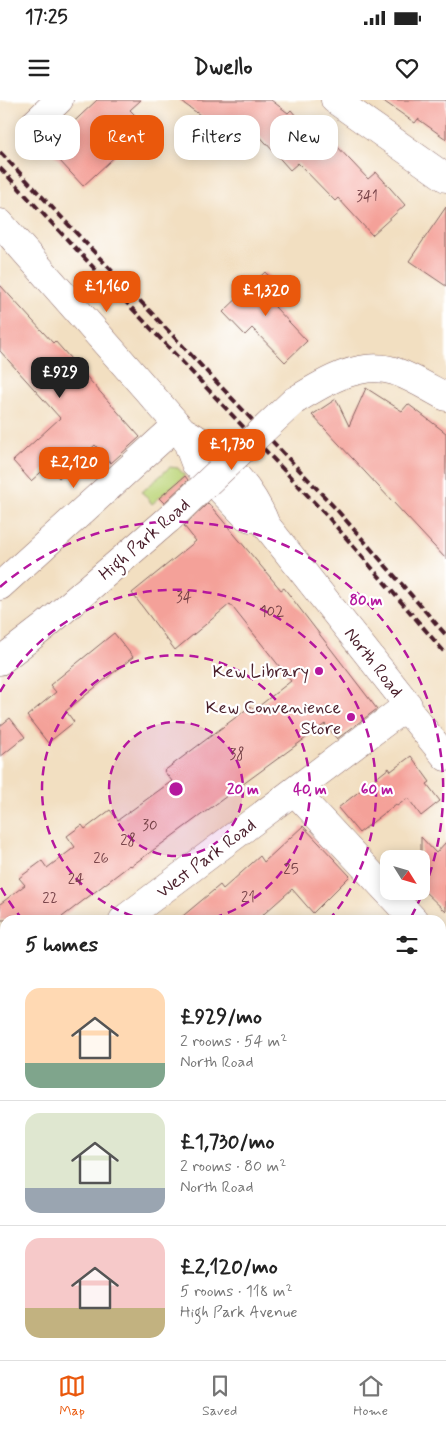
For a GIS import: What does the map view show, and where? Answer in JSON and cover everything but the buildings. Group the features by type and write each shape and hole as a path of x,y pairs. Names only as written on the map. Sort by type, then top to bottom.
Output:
{"main road":[{"path":"44,115 59,100"},
{"path":"335,100 446,178"},
{"name":"North Road","path":"0,223 180,428 195,463 246,516 266,525 446,757"},
{"name":"High Park Road","path":"0,661 44,627 170,518 294,401 321,384 350,372 375,368 393,371 446,397"},
{"path":"0,586 180,428"},
{"name":"West Park Road","path":"130,915 407,706"},
{"path":"295,792 409,915"}],"green space":[{"path":"170,467 178,468 185,476 152,504 142,492"}],"railway":[{"path":"0,152 337,510 446,635"},
{"path":"0,168 328,517 446,654"}],"place":[{"name":"Kew Library","path":"319,671"},
{"name":"Kew Convenience Store","path":"351,717"}]}
